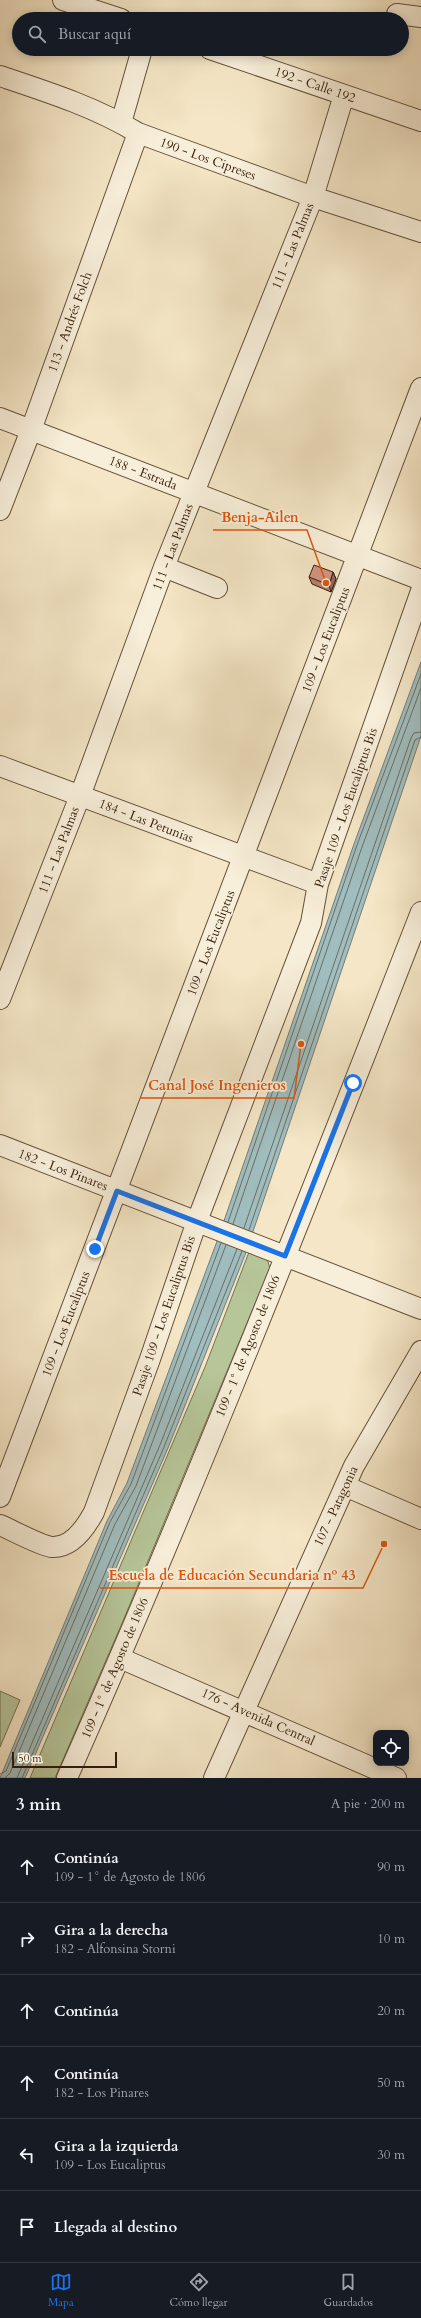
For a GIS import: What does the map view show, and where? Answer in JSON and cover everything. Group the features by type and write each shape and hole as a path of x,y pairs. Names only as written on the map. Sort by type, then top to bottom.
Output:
{"street":[{"path":"63,0 100,12"},
{"path":"409,16 421,17"},
{"path":"121,123 140,56"},
{"name":"192 - Calle 192","path":"230,56 421,121"},
{"name":"190 - Los Cipreses","path":"0,76 62,96 121,123 138,133 313,197 421,232"},
{"name":"111 - Las Palmas","path":"0,999 80,796 164,567 313,197 344,95"},
{"name":"113 - Andrés Folch","path":"0,510 31,430 138,133"},
{"name":"109 - Los Eucaliptus","path":"0,1497 421,388"},
{"name":"188 - Estrada","path":"0,418 421,580"},
{"path":"164,567 217,588"},
{"name":"Pasaje 109 - Los Eucaliptus Bis","path":"0,1525 52,1547 63,1545 74,1539 82,1532 94,1512 150,1359 196,1221 311,924 318,884 421,591"},
{"name":"184 - Las Petunias","path":"0,766 318,884"},
{"name":"109 - 1° de Agosto de 1806","path":"67,1778 120,1658 285,1256 419,921"},
{"name":"182 - Los Pinares","path":"0,1145 421,1309"},
{"name":"107 - Patagonia","path":"214,1778 354,1466 421,1351"},
{"path":"345,1486 421,1519"},
{"name":"176 - Avenida Central","path":"120,1658 396,1778"}],"green space":[{"path":"249,1252 267,1259 270,1268 123,1621 55,1778 30,1778 205,1367"},
{"path":"0,1691 20,1700 0,1747"}],"water":[{"path":"421,662 421,736 245,1255 168,1448 25,1778 0,1778 107,1521 127,1483 216,1244 354,844"}],"building":[{"path":"314,565 333,572 329,585 309,577"}],"place":[{"name":"Benja-Ailen","path":"326,583"},
{"name":"Canal José Ingenieros","path":"301,1044"},
{"name":"Escuela de Educación Secundaria nº 43","path":"384,1544"}],"route":[{"path":"95,1249 117,1191 206,1224 285,1256 353,1083"}]}
